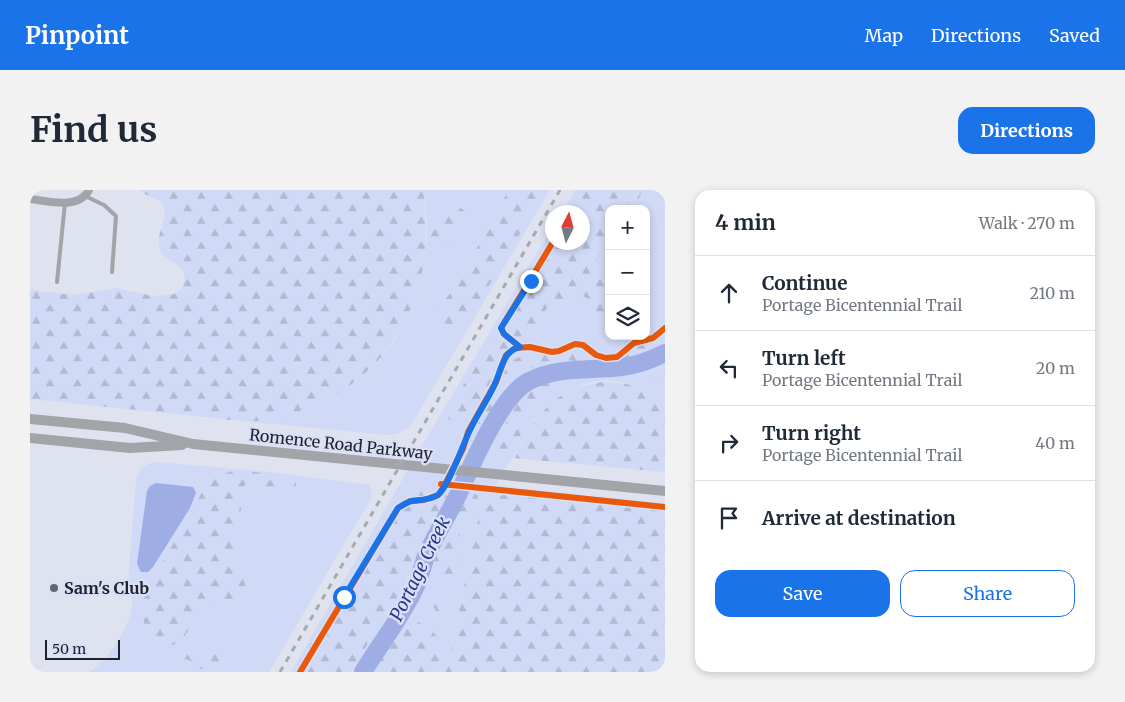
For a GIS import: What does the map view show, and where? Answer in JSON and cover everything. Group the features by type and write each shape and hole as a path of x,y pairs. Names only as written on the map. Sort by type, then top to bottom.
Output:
{"street":[{"path":"30,199 65,203 85,195"},
{"name":"Romence Road Parkway","path":"30,419 125,428 192,444 665,491"},
{"name":"Romence Road Parkway","path":"30,438 130,448 192,444"}],"lane":[{"path":"85,195 104,205 116,216 112,272"},
{"path":"57,282 65,203"}],"green space":[{"path":"140,190 425,190 425,254 420,279 404,324 392,344 360,378 318,404 295,414 271,420 241,421 30,399 30,290 74,295 117,288 153,296 174,294 182,289 184,273 181,268 163,255 160,250 159,238 165,209 161,202"},
{"path":"425,190 550,190 413,422 402,432 387,435 241,421 272,420 303,411 369,371 393,344 408,315 419,287 427,239"},
{"path":"508,190 546,190 466,324 457,333 447,334 439,327 440,310 467,270"},
{"path":"575,190 665,190 665,402 637,386 616,381 594,381 576,388 549,406 537,418 503,473 480,516 475,531 451,651 444,672 291,672 424,442 545,240 545,250 590,250 590,205 566,205"},
{"path":"581,190 642,190 638,205 605,205 605,251 599,256 596,267 599,275 605,277 605,333 590,300 582,296 556,301 546,309 538,327 530,337 509,348 500,357 486,392 471,416 464,423 453,422 448,418 449,409 545,250 590,250 590,205 572,205"},
{"path":"457,206 465,211 465,220 443,249 434,248 430,235 434,222 444,211 450,207"},
{"path":"665,333 665,346 635,358 623,359 630,349 653,341"},
{"path":"574,350 589,354 596,361 591,363 556,360 541,363 529,369 509,388 480,436 473,439 473,432 510,362 525,354 551,355"},
{"path":"665,358 665,382 655,380 647,373 650,366"},
{"path":"554,379 558,384 556,388 550,394 531,405 518,441 512,449 506,455 498,456 490,451 490,445 501,433 515,405 541,382"},
{"path":"602,382 635,386 665,402 665,472 513,458 530,429 547,407 557,398 569,391"},
{"path":"155,462 263,471 370,485 372,495 369,502 269,672 89,672 110,652 123,632 131,613 132,601 129,570 136,480 142,468"},
{"path":"235,470 289,476 296,481 296,485 294,488 283,491 250,483 243,486 240,496 241,517 234,543 237,561 244,578 245,591 243,599 232,603 215,604 205,607 196,615 180,642 175,645 161,645 155,641 146,628 143,613 146,592 205,488 218,476"},
{"path":"437,486 446,490 447,496 445,501 418,543 411,572 398,594 391,615 380,630 369,640 361,658 348,672 294,672 395,503 402,501 410,507 416,508 418,504 413,495 415,489 428,489"},
{"path":"471,492 477,495 479,503 460,531 458,565 450,579 437,579 431,573 434,560 461,502"},
{"path":"491,494 665,511 665,672 444,672 451,651 475,531 479,517"},
{"path":"437,597 450,603 452,608 450,614 444,616 437,612 431,603"},
{"path":"414,621 423,624 437,637 441,645 442,654 439,661 433,668 423,672 371,672 401,627"},
{"path":"184,648 190,648 203,657 218,649 223,651 224,658 216,667 204,670 198,668 189,660 179,658 179,651"}],"water":[{"path":"156,483 193,487 196,493 190,508 153,567 148,572 141,572 137,564 147,491 150,486"}],"waterway":[{"name":"Portage Creek","path":"363,672 397,620 417,584 429,549 456,499 487,434 507,402 518,389 529,381 552,373 628,366 644,362 665,353"}],"railway":[{"path":"280,672 560,190"}],"cycle path":[{"path":"520,347 504,334 501,328 548,250"},
{"path":"300,672 398,508 410,501 424,500 438,495 443,488 463,449 468,432 496,382 506,355 515,348 530,347 552,352 575,344 583,345 596,355 606,358 617,357 634,343 653,338 665,328"},
{"path":"441,484 665,507"}],"place":[{"name":"Sam's Club","path":"54,588"}],"route":[{"path":"344,597 398,508 410,501 424,500 438,495 443,488 463,449 468,432 491,394 506,356 515,348 520,347 504,334 501,328 531,281"}]}
